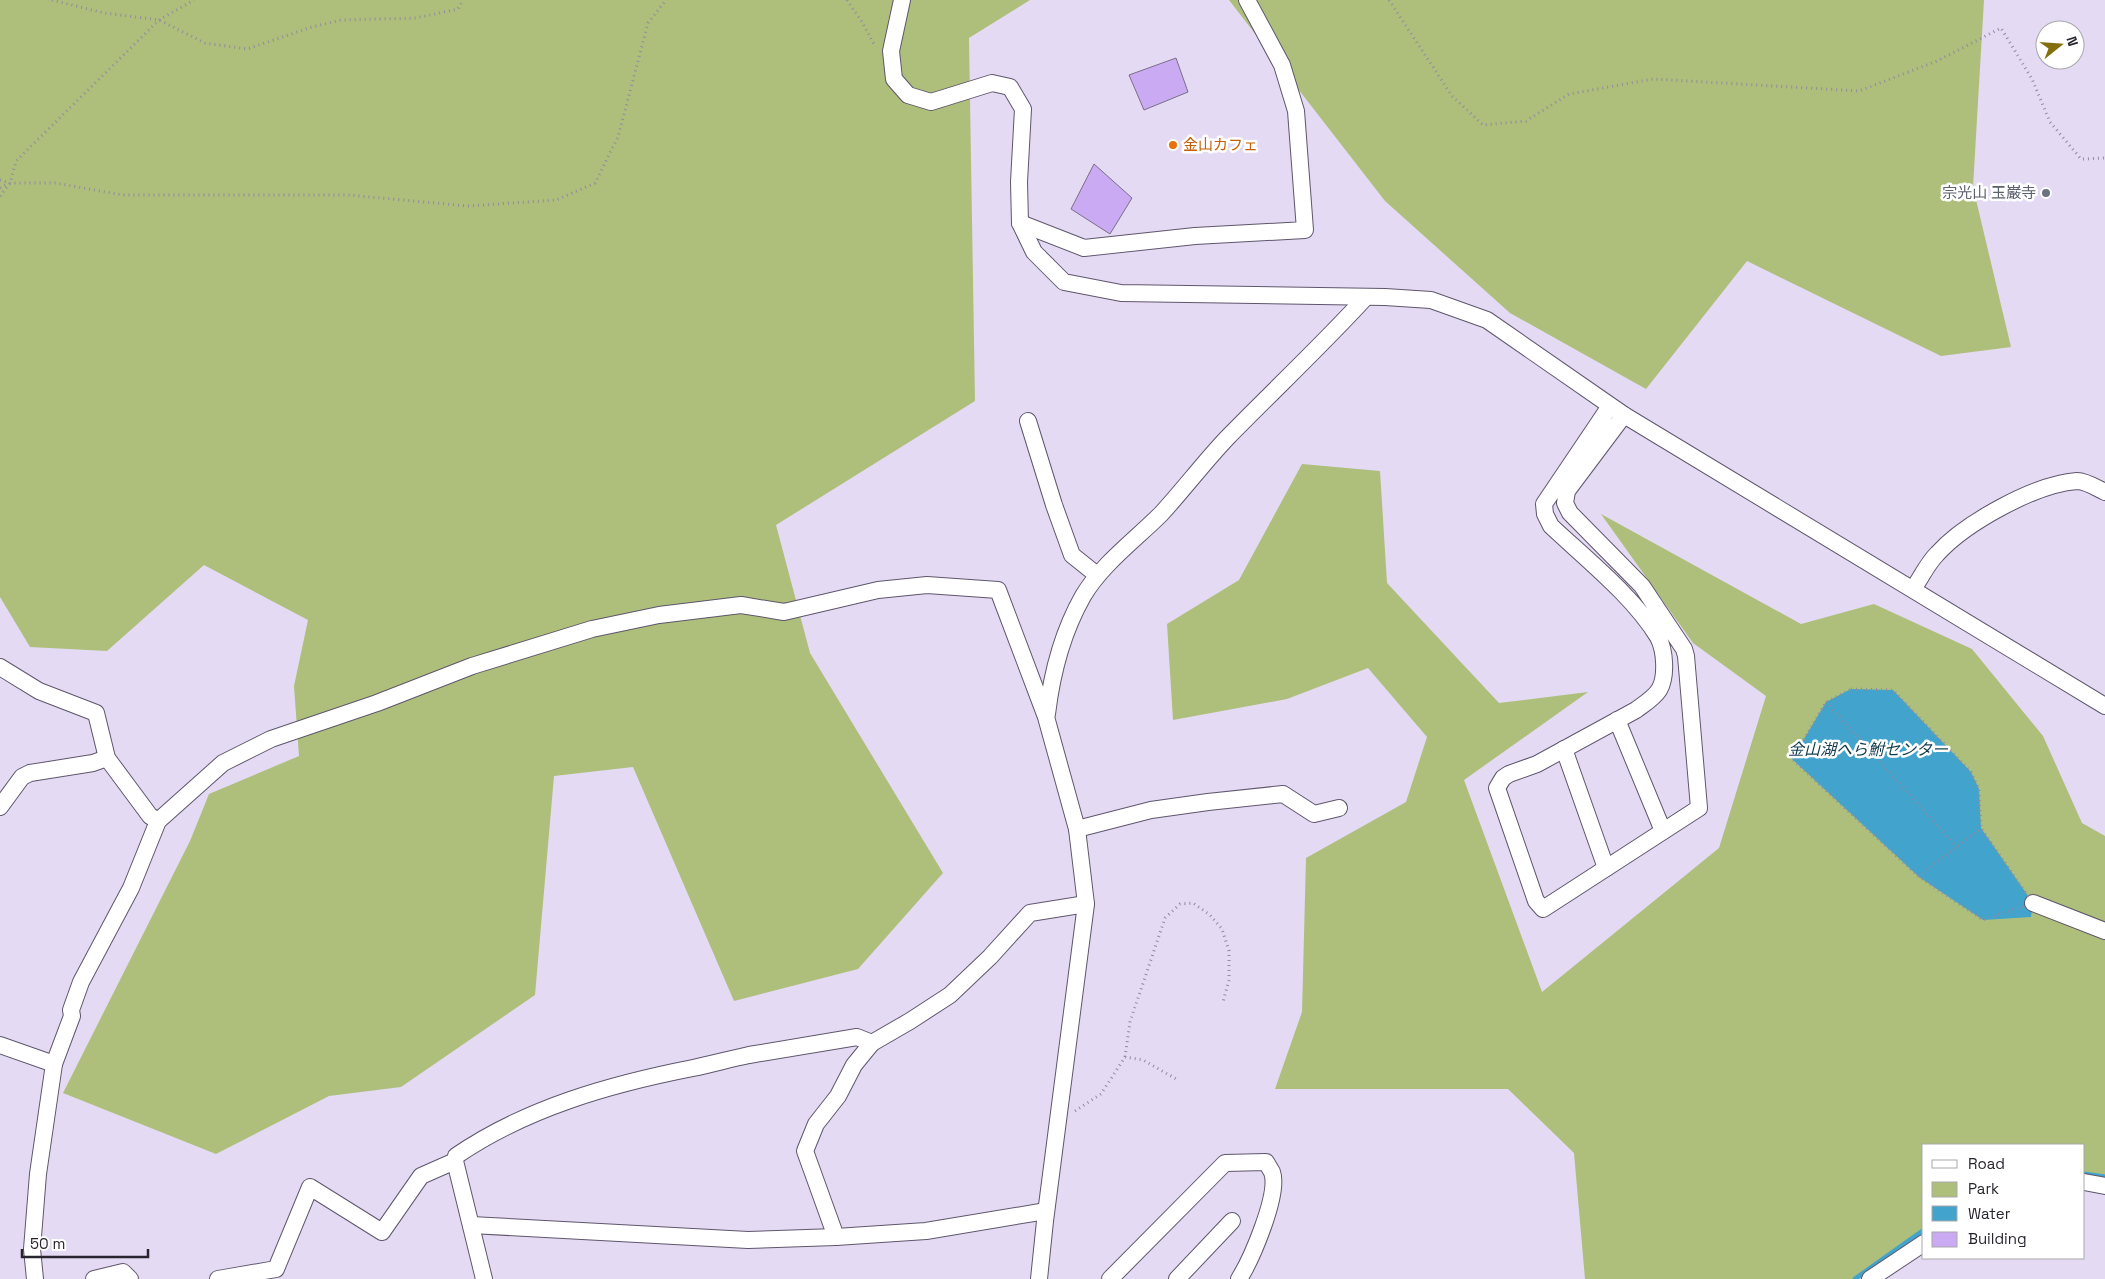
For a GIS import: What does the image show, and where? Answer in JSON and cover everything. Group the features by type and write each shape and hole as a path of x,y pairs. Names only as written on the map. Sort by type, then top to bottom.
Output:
{"street":[{"path":"902,0 891,51 894,79 908,95 931,102 992,83 1010,88 1023,109 1019,182 1020,223 1034,252 1064,282 1121,294 1366,297 1431,300 1487,320 1617,410 2105,706"},
{"path":"1020,223 1084,248 1195,236 1305,230 1296,112 1282,65 1247,0"},
{"path":"1046,717 1051,679 1066,630 1084,595 1097,575 1161,513 1227,438 1302,365 1366,297"},
{"path":"1617,410 1567,491 1565,503 1570,513 1642,586 1684,649 1699,808 1543,909 1536,901 1497,788 1502,778 1537,764 1650,700 1660,689 1663,679 1664,655 1659,638 1625,596 1551,526 1545,514 1544,504 1617,410"},
{"path":"1028,421 1054,505 1072,555 1097,575"},
{"path":"1913,589 1936,554 1970,526 2005,504 2057,485 2079,481 2095,486 2105,492"},
{"path":"35,1279 32,1249 38,1174 54,1064 72,1016 71,1010 81,982 131,888 158,821 223,763 271,739 377,703 472,666 592,629 659,615 741,605 784,612 878,590 927,585 998,590 1046,717 1077,829 1086,904 1046,1211 1039,1279"},
{"path":"0,667 39,691 96,713 107,758 150,816 158,821"},
{"path":"1617,720 1663,832"},
{"path":"1564,749 1606,868"},
{"path":"0,807 22,777 30,773 92,763 107,758"},
{"path":"1077,829 1151,810 1283,794 1314,814 1339,808"},
{"path":"2033,903 2105,931"},
{"path":"836,1238 805,1151 816,1124 838,1096 854,1065 872,1043 910,1022 950,995 990,957 1030,913 1086,904"},
{"path":"484,1279 455,1161 456,1156 472,1145 518,1121 590,1093 656,1074 747,1055 857,1037 872,1043"},
{"path":"0,1045 54,1064"},
{"path":"218,1279 276,1269 310,1187 382,1232 421,1176 455,1161"},
{"path":"1110,1279 1225,1163 1266,1162 1273,1174 1270,1206 1248,1263 1238,1279"},
{"path":"2085,1182 2105,1186"},
{"path":"471,1224 748,1240 836,1238 926,1231 1046,1211"},
{"path":"1177,1279 1232,1221"},
{"path":"1870,1279 1922,1244"},
{"path":"94,1279 123,1272 130,1279"}],"path":[{"path":"52,0 104,13 159,20 205,43 247,49 312,27 341,20 416,18 458,9 463,0"},
{"path":"0,196 10,183 16,161 159,20 194,0"},
{"path":"0,180 10,183 56,183 122,195 348,195 468,206 556,200 595,183 618,137 648,23 666,0"},
{"path":"847,0 880,54"},
{"path":"1389,0 1452,96 1483,125 1526,121 1569,94 1653,79 1859,91 1937,60 2001,28 2032,79 2050,122 2081,159 2105,158"},
{"path":"0,188 10,183"},
{"path":"1851,690 1893,690 1971,772 1979,789 1981,828 2033,903 1983,920 1920,877 1792,759 1826,702 1851,690"},
{"path":"1826,702 1957,847"},
{"path":"1920,877 1981,828"},
{"path":"1058,1121 1101,1094 1125,1057 1130,1022 1164,918 1180,904 1193,903 1210,915 1222,929 1229,951 1229,980 1223,1002"},
{"path":"1125,1057 1143,1060 1178,1080"}],"green space":[{"path":"0,0 1030,0 969,38 975,401 776,525 810,653 943,873 858,969 734,1001 633,767 554,776 535,995 401,1087 329,1096 216,1154 63,1093 190,841 209,794 299,756 294,686 308,620 204,565 107,651 30,647 0,597"},
{"path":"1229,0 1984,0 1973,187 2011,347 1941,356 1747,261 1646,389 1510,313 1385,201"},
{"path":"1302,464 1380,471 1387,583 1499,703 1588,692 1464,780 1542,992 1719,848 1766,696 1693,643 1601,514 1801,624 1874,604 1972,649 2043,736 2082,823 2105,836 2105,1176 2085,1174 2085,1144 1922,1144 1922,1234 1856,1279 1585,1279 1574,1153 1508,1089 1275,1089 1302,1012 1306,858 1406,802 1427,737 1368,668 1287,699 1173,720 1167,624 1239,580"}],"water":[{"name":"金山湖へら鮒センター","path":"1851,689 1893,690 1971,772 1979,789 1981,828 2033,903 2031,917 1983,920 1919,877 1792,759 1826,702"}],"building":[{"path":"1176,58 1188,92 1144,110 1129,75"},
{"path":"1094,164 1132,198 1110,234 1071,209"}],"waterway":[{"path":"2085,1174 2105,1177"},
{"path":"1855,1279 1922,1231"}],"place":[{"name":"金山カフェ","path":"1173,145"},
{"name":"宗光山 玉巌寺","path":"2046,193"}]}
